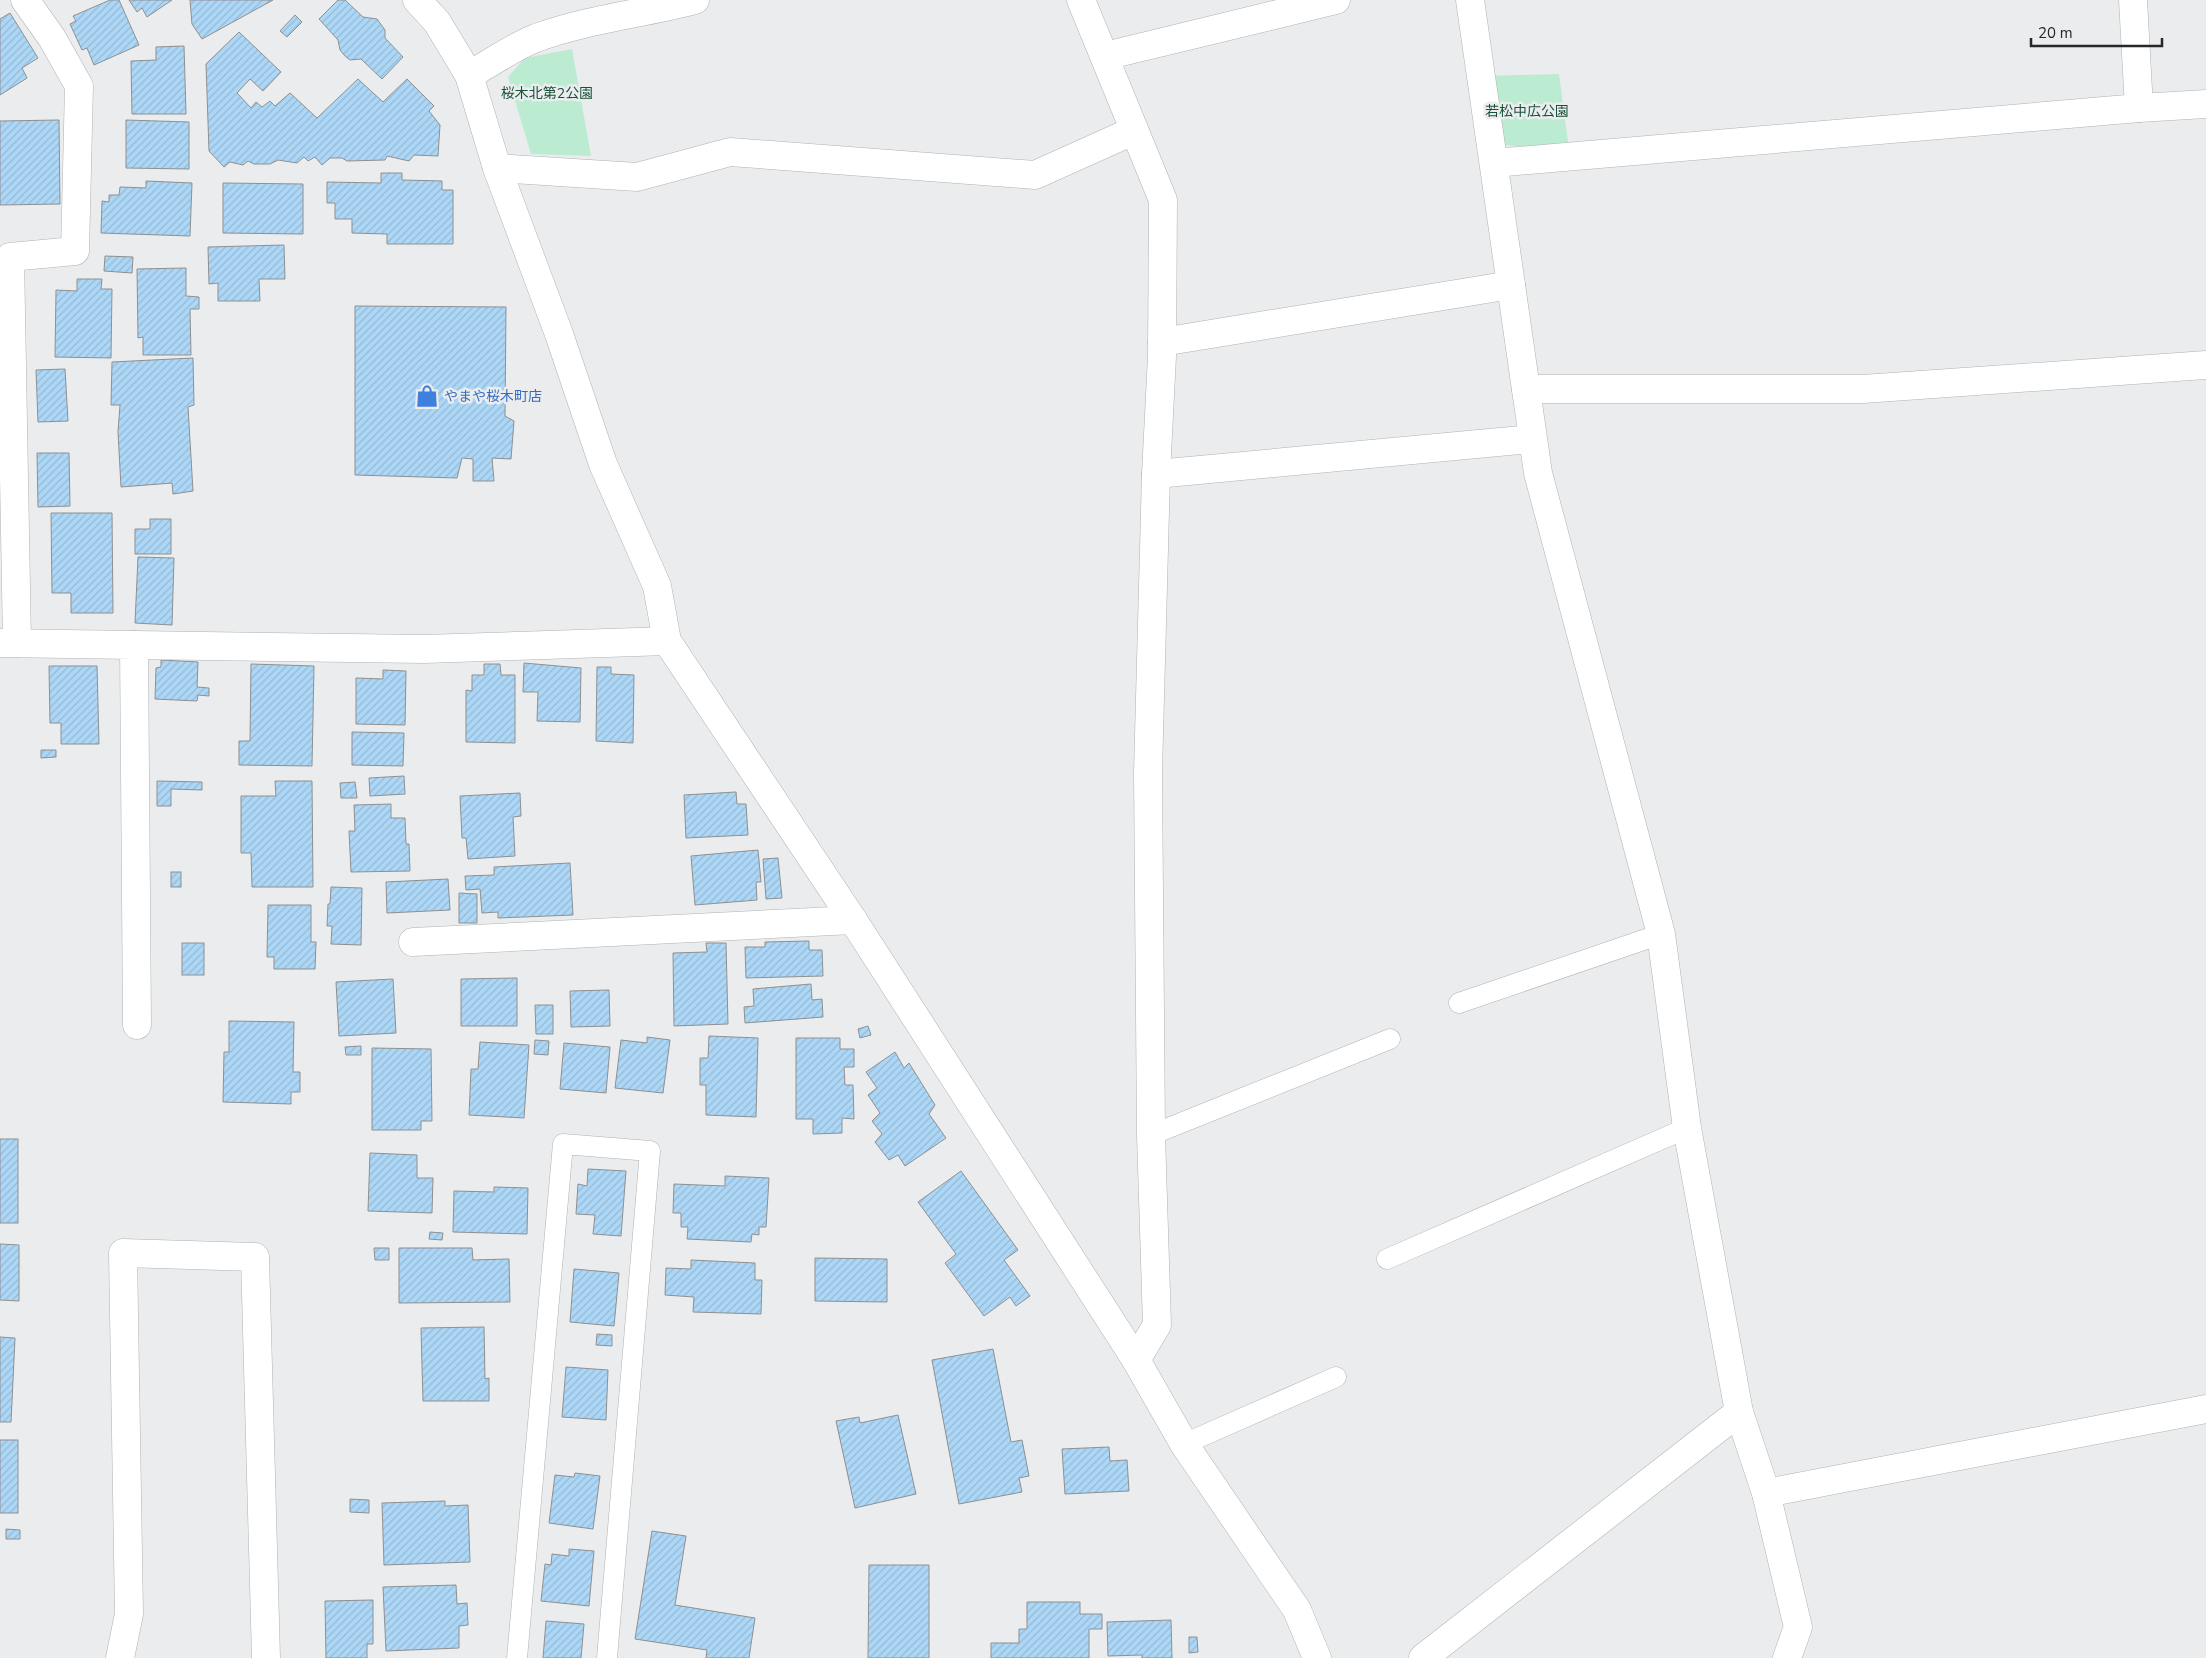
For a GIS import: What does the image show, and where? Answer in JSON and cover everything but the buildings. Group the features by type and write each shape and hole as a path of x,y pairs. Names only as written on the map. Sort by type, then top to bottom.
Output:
{"street":[{"path":"25,0 52,38 79,86 75,251 10,257 8,643 424,649 668,641"},
{"path":"417,0 437,22 469,75 498,168 559,334 603,464 657,586 668,641 853,920 1136,1360 1184,1444 1297,1610 1317,1658"},
{"path":"469,75 535,38 608,17 653,11 695,0"},
{"path":"1081,0 1106,56 1133,131 1163,200 1162,342 1156,474 1148,773 1151,1135 1157,1325 1136,1360"},
{"path":"1106,56 1336,0"},
{"path":"1470,0 1532,439 1540,483 1661,934 1687,1128 1739,1412 1766,1493 1798,1627 1787,1658"},
{"path":"2133,0 2138,108"},
{"path":"1494,163 2138,108 2206,104"},
{"path":"498,168 636,176 730,152 1035,175 1133,131"},
{"path":"1162,342 1511,285"},
{"path":"1526,389 1863,389 2206,365"},
{"path":"1156,474 1532,439"},
{"path":"134,645 137,1025"},
{"path":"413,942 853,920"},
{"path":"120,1658 129,1614 123,1252 255,1257 266,1658"},
{"path":"1766,1493 2206,1409"},
{"path":"1423,1658 1739,1412"}],"lane":[{"path":"1459,1003 1661,934"},
{"path":"1151,1135 1390,1039"},
{"path":"1388,1259 1687,1128"},
{"path":"517,1658 563,1144 650,1151 607,1658"},
{"path":"1184,1444 1336,1377"}],"green space":[{"name":"桜木北第2公園","path":"572,49 591,156 531,154 508,77 525,58"},
{"name":"若松中広公園","path":"1559,74 1569,150 1501,145 1483,76"}],"place":[{"name":"やまや桜木町店","path":"427,396"}]}
